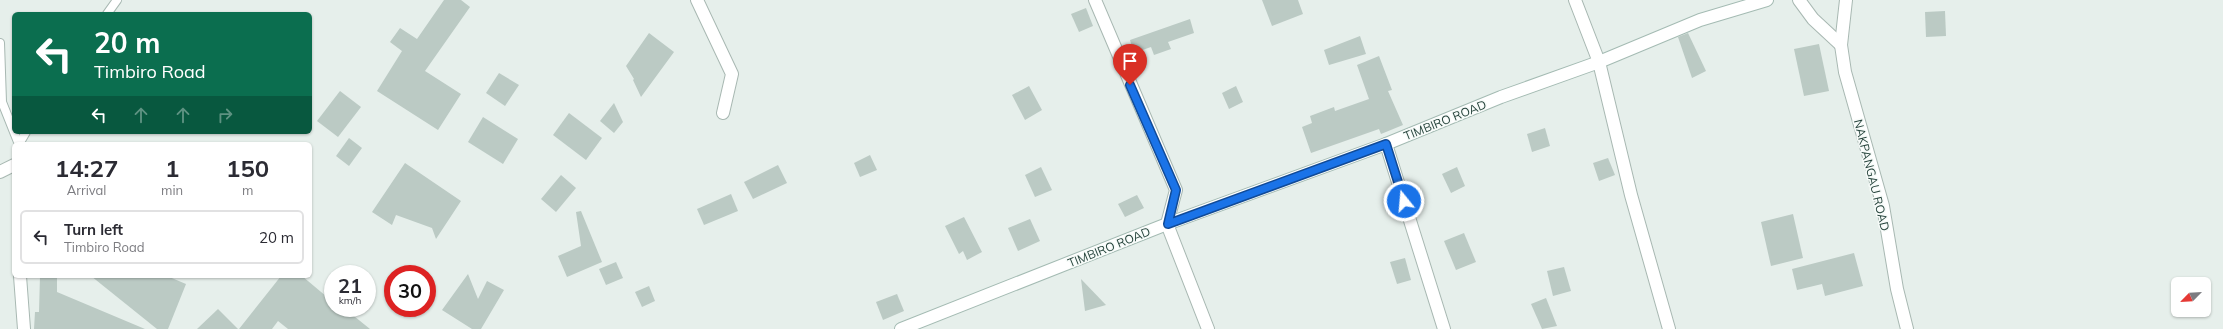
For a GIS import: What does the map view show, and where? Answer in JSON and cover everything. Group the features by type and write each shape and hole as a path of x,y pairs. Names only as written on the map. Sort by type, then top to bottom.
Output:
{"street":[{"path":"697,0 732,74 723,113"},
{"path":"1095,0 1176,190 1168,224 1208,329"},
{"path":"1575,0 1599,62 1631,195 1669,329"},
{"name":"TIMBIRO ROAD","path":"901,329 1168,224 1386,144 1501,97 1599,62 1700,20 1767,0"},
{"path":"1799,0 1813,19 1841,45"},
{"name":"NAKPANGAU ROAD","path":"1846,0 1841,45 1845,72 1883,206 1896,289 1907,329"},
{"path":"1386,144 1444,329"},
{"path":"0,172 12,166"},
{"path":"20,278 24,329"}],"lane":[{"path":"108,12 117,0"},
{"path":"0,43 2,102 12,126"}],"building":[{"path":"444,0 461,0 470,7 425,71 461,94 438,130 377,91 402,51 390,42 400,28 417,39"},
{"path":"1262,0 1298,0 1303,14 1272,26"},
{"path":"1086,8 1093,26 1079,32 1071,14"},
{"path":"1945,11 1946,36 1926,37 1925,12"},
{"path":"1190,19 1194,33 1168,42 1171,49 1154,55 1151,47 1134,53 1130,40"},
{"path":"649,33 674,52 641,97 633,80 634,79 626,66"},
{"path":"1688,33 1706,71 1692,78 1678,37"},
{"path":"1360,36 1366,54 1329,65 1324,50"},
{"path":"1819,44 1829,91 1804,96 1794,49"},
{"path":"1379,56 1392,90 1388,91 1403,125 1381,134 1379,129 1311,153 1302,127 1312,123 1310,116 1334,107 1335,111 1369,99 1357,65"},
{"path":"499,73 519,85 505,106 486,93"},
{"path":"1029,86 1042,110 1025,120 1012,95"},
{"path":"1236,86 1243,102 1229,109 1222,93"},
{"path":"340,91 361,107 338,137 317,121"},
{"path":"614,103 623,122 614,133 600,121"},
{"path":"569,113 602,138 586,160 553,135"},
{"path":"483,117 518,139 503,164 468,142"},
{"path":"1545,128 1550,146 1532,152 1527,134"},
{"path":"349,138 362,148 349,166 336,156"},
{"path":"870,155 877,170 860,177 854,163"},
{"path":"1608,158 1615,175 1599,181 1593,163"},
{"path":"405,163 461,201 436,239 432,228 396,215 392,225 372,212"},
{"path":"778,165 787,183 753,199 744,182"},
{"path":"1041,167 1052,190 1035,197 1025,175"},
{"path":"1457,167 1465,186 1451,193 1442,174"},
{"path":"561,175 576,188 556,212 541,199"},
{"path":"731,194 738,211 704,225 697,209"},
{"path":"1137,195 1144,208 1125,217 1118,204"},
{"path":"581,211 602,262 567,277 558,256 581,246 576,212"},
{"path":"1793,214 1803,258 1771,266 1761,222"},
{"path":"964,217 982,252 967,260 963,251 959,254 945,226"},
{"path":"1030,219 1040,241 1018,251 1008,228"},
{"path":"1464,233 1476,262 1456,270 1444,241"},
{"path":"1854,253 1863,286 1825,296 1822,284 1797,290 1792,269"},
{"path":"1405,258 1411,280 1397,284 1390,262"},
{"path":"616,262 623,278 606,285 599,269"},
{"path":"1564,267 1571,291 1553,296 1547,271"},
{"path":"468,274 478,299 487,281 504,290 481,329 472,329 442,310"},
{"path":"40,278 57,278 57,292 145,329 34,329 35,312 39,312"},
{"path":"93,278 172,278 186,284 168,329 157,329"},
{"path":"279,278 304,278 324,294 324,317 355,317 370,329 288,329 278,321 272,329 239,329"},
{"path":"1081,279 1106,305 1085,311"},
{"path":"649,286 655,301 642,307 635,292"},
{"path":"897,294 904,311 883,320 876,302"},
{"path":"1546,298 1557,326 1542,329 1531,304"},
{"path":"218,309 238,329 197,329"}],"route":[{"path":"1130,85 1176,190 1168,224 1386,144 1404,201"}]}
